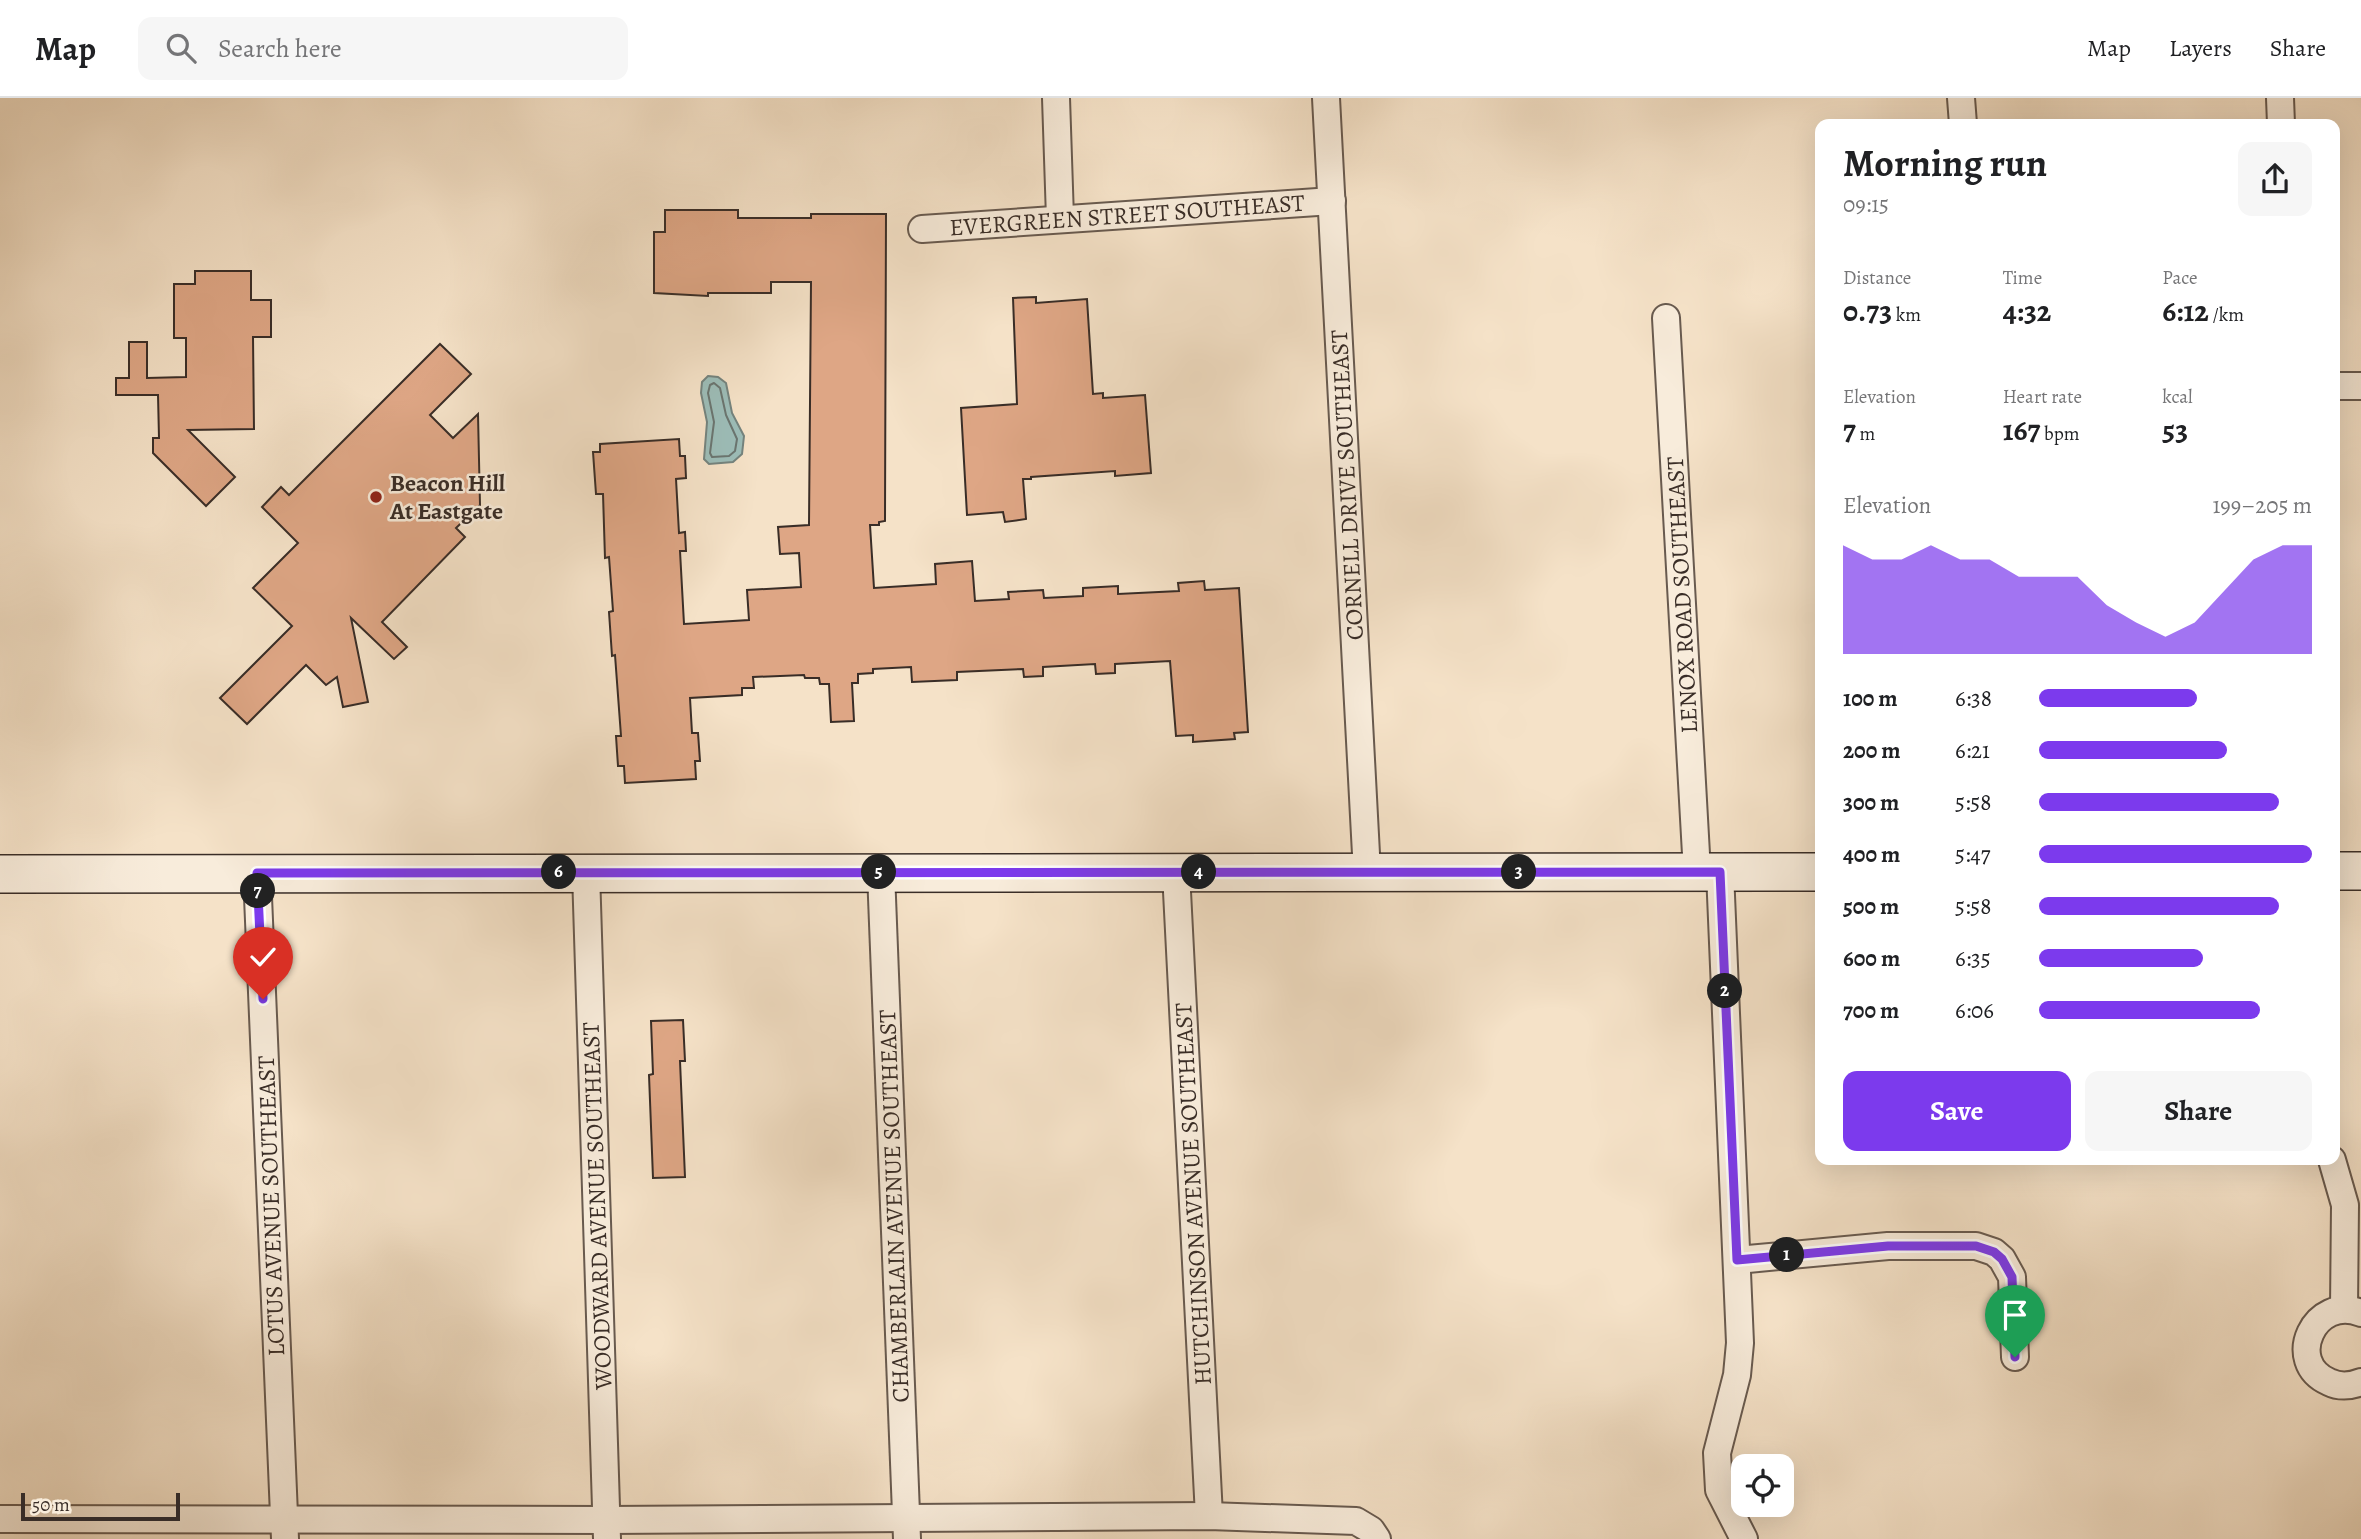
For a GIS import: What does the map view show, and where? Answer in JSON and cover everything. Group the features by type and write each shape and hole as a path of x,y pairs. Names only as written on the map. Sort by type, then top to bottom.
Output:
{"street":[{"path":"1056,98 1060,218"},
{"name":"CORNELL DRIVE SOUTHEAST","path":"1326,98 1367,873"},
{"path":"1961,98 1963,119"},
{"path":"2280,98 2281,119"},
{"name":"EVERGREEN STREET SOUTHEAST","path":"922,229 1332,201"},
{"name":"LENOX ROAD SOUTHEAST","path":"1666,318 1737,1260 1740,1343 1737,1375 1717,1453 1719,1490 1744,1539"},
{"path":"2340,386 2361,386"},
{"path":"2340,871 2361,871"},
{"name":"WOODWARD AVENUE SOUTHEAST","path":"586,872 607,1529"},
{"name":"CHAMBERLAIN AVENUE SOUTHEAST","path":"881,872 907,1529"},
{"name":"HUTCHINSON AVENUE SOUTHEAST","path":"1176,872 1209,1516"},
{"path":"0,874 1815,872"},
{"name":"LOTUS AVENUE SOUTHEAST","path":"257,873 285,1529"},
{"path":"2333,1165 2344,1205 2352,1311 2328,1312 2313,1325 2306,1342 2306,1352 2313,1370 2328,1382 2347,1385 2361,1382"},
{"path":"1737,1260 1888,1246 1976,1246 1994,1252 2002,1259 2012,1277 2015,1357"},
{"path":"0,1519 285,1529 907,1529 1209,1516 1356,1521 1371,1531 1377,1539"}],"water":[{"path":"708,376 718,377 726,383 732,413 744,436 742,454 733,462 709,464 704,459 707,422 701,393 702,382"}],"building":[{"path":"665,210 738,210 738,218 886,214 885,521 879,522 879,525 870,525 874,588 936,584 935,564 972,561 975,601 1009,599 1008,592 1043,590 1044,598 1083,596 1083,588 1118,586 1118,594 1179,591 1178,583 1204,581 1205,590 1239,588 1248,732 1234,733 1235,739 1193,742 1193,735 1176,736 1170,661 1115,664 1115,673 1096,674 1095,664 1043,667 1043,676 1024,677 1023,669 957,672 957,680 912,682 911,667 873,669 873,673 858,674 858,683 852,683 854,721 831,722 829,684 820,684 819,678 805,678 804,675 753,677 754,688 742,688 742,695 690,698 692,733 698,733 700,761 695,761 696,779 625,783 624,766 618,766 616,736 621,736 615,655 612,656 609,612 613,611 609,557 605,558 603,494 596,494 593,452 600,452 600,444 679,439 680,456 685,456 686,478 676,479 679,533 685,532 686,551 680,551 684,624 749,620 747,590 801,587 799,553 780,554 778,527 809,525 811,282 771,282 771,293 708,293 708,296 654,293 654,232 665,232"},
{"path":"195,271 251,271 251,300 271,300 271,337 253,337 254,429 188,430 235,477 206,506 153,453 153,438 159,438 158,395 116,395 116,378 129,378 129,342 147,342 147,378 186,377 186,338 174,338 174,284 195,284"},
{"path":"1036,297 1036,303 1087,299 1093,394 1103,393 1103,398 1145,395 1151,473 1115,476 1115,471 1031,477 1023,479 1026,519 1005,522 1003,512 967,515 961,408 1017,404 1013,298"},
{"path":"440,344 471,374 430,415 453,438 478,414 480,505 456,528 465,537 382,622 407,647 394,659 351,618 368,702 343,707 337,677 326,685 306,665 247,724 220,698 292,626 253,588 298,543 262,507 281,487 289,495"},
{"path":"683,1020 685,1061 680,1061 685,1177 653,1178 649,1075 653,1074 651,1021"}],"place":[{"name":"Beacon Hill At Eastgate","path":"376,497"}],"route":[{"path":"263,999 257,873 1720,872 1737,1260 1888,1246 1976,1246 1994,1252 2008,1267 2012,1277 2015,1357"}]}
